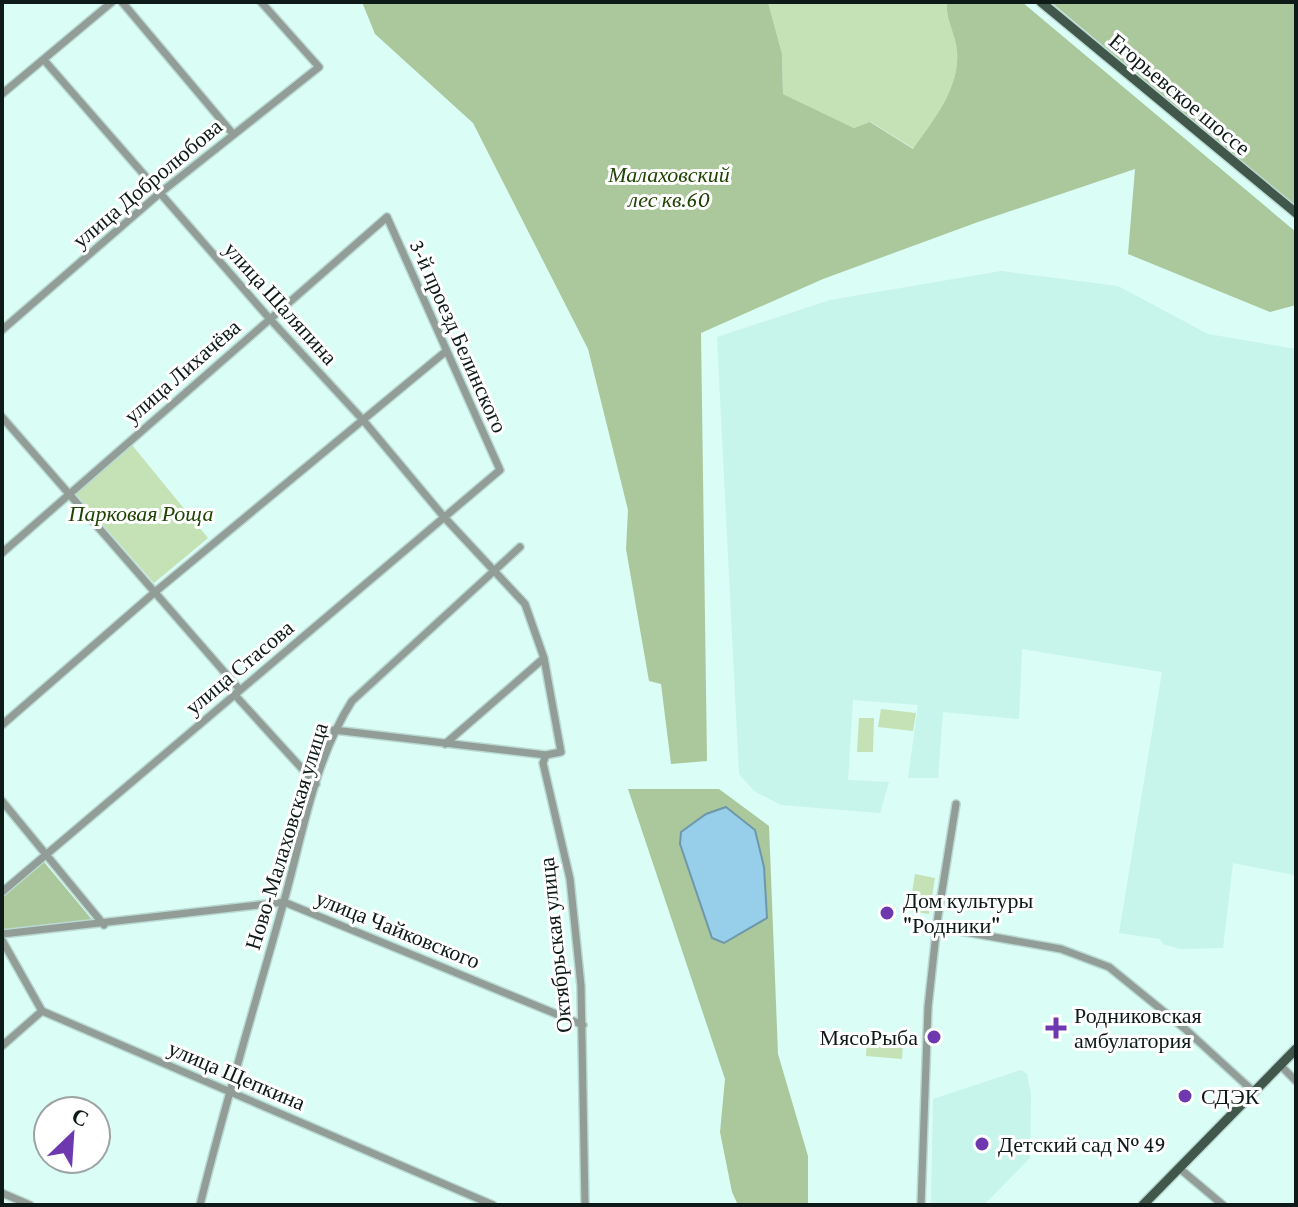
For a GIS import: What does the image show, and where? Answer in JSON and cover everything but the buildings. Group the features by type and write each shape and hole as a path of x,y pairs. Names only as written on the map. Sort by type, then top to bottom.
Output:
{"main road":[{"name":"Егорьевское шоссе","path":"1041,2 1296,213"},
{"path":"1143,1205 1296,1049"}],"street":[{"path":"2,94 112,2"},
{"path":"122,2 233,134"},
{"name":"улица Добролюбова","path":"2,330 160,193 319,67 261,2"},
{"name":"улица Шаляпина","path":"44,60 269,318 363,420 444,517 494,569"},
{"name":"улица Лихачёва","path":"2,553 387,217"},
{"name":"3-й проезд Белинского","path":"387,217 500,470"},
{"path":"2,725 155,592 445,352"},
{"path":"2,417 155,592 316,784"},
{"name":"улица Стасова","path":"2,892 500,470"},
{"name":"Ново-Малаховская улица","path":"200,1205 228,1091 334,730 352,701 520,547"},
{"name":"Октябрьская улица","path":"494,569 525,604 544,658 561,752 546,755 543,763 570,879 583,1025 585,1205"},
{"path":"445,744 544,658"},
{"path":"334,730 546,755"},
{"path":"2,801 104,925"},
{"path":"921,1205 928,1007 956,804"},
{"name":"улица Чайковского","path":"2,937 284,902 583,1025"},
{"path":"937,927 1061,949 1109,967 1184,1028 1254,1092"},
{"path":"2,937 42,1011 2,1046"},
{"name":"улица Щепкина","path":"42,1011 493,1205"},
{"path":"1280,1065 1296,1081"},
{"path":"1179,1168 1223,1205"},
{"path":"2,1193 30,1205"}],"shaded area":[{"path":"1001,271 1118,286 1208,334 1296,349 1296,872 1294,875 1233,863 1223,948 1180,949 1163,944 1160,939 1119,933 1162,672 1022,649 1019,719 943,712 938,778 908,778 918,705 853,700 848,780 889,782 880,813 781,805 754,791 739,774 717,337 830,300"},
{"name":"Детский сад № 49","path":"1021,1070 1027,1074 1031,1095 1030,1158 984,1205 931,1205 933,1099"}],"green space":[{"name":"Малаховский лес кв.60","path":"362,2 768,2 782,54 783,94 854,128 870,122 913,149 944,104 954,78 957,52 947,2 1022,2 1296,232 1296,305 1270,312 1128,254 1135,169 823,279 701,333 707,761 671,764 661,684 649,681 626,549 628,510 588,349 473,123 375,34"},
{"path":"768,2 947,2 957,66 944,104 914,149 871,122 854,128 783,94 782,54"},
{"path":"1051,2 1296,2 1296,207"},
{"name":"Парковая Роща","path":"132,445 208,538 154,583 75,493"},
{"path":"881,709 916,713 913,731 878,727"},
{"path":"859,718 874,718 873,752 857,752"},
{"path":"628,789 719,789 769,826 778,1054 808,1156 808,1205 738,1205 732,1192 720,1132 725,1079"},
{"path":"44,862 94,922 2,930 2,897"},
{"path":"915,874 935,878 929,914 909,911"},
{"path":"867,1039 903,1042 902,1059 866,1056"}],"water":[{"path":"726,807 755,830 764,867 767,918 724,943 712,938 680,844 681,832 706,814"}],"place":[{"name":"Дом культуры \"Родники\"","path":"887,913"},
{"name":"Родниковская амбулатория","path":"1056,1028"},
{"name":"МясоРыба","path":"934,1037"},
{"name":"СДЭК","path":"1185,1096"},
{"name":"Детский сад № 49","path":"982,1144"}]}
